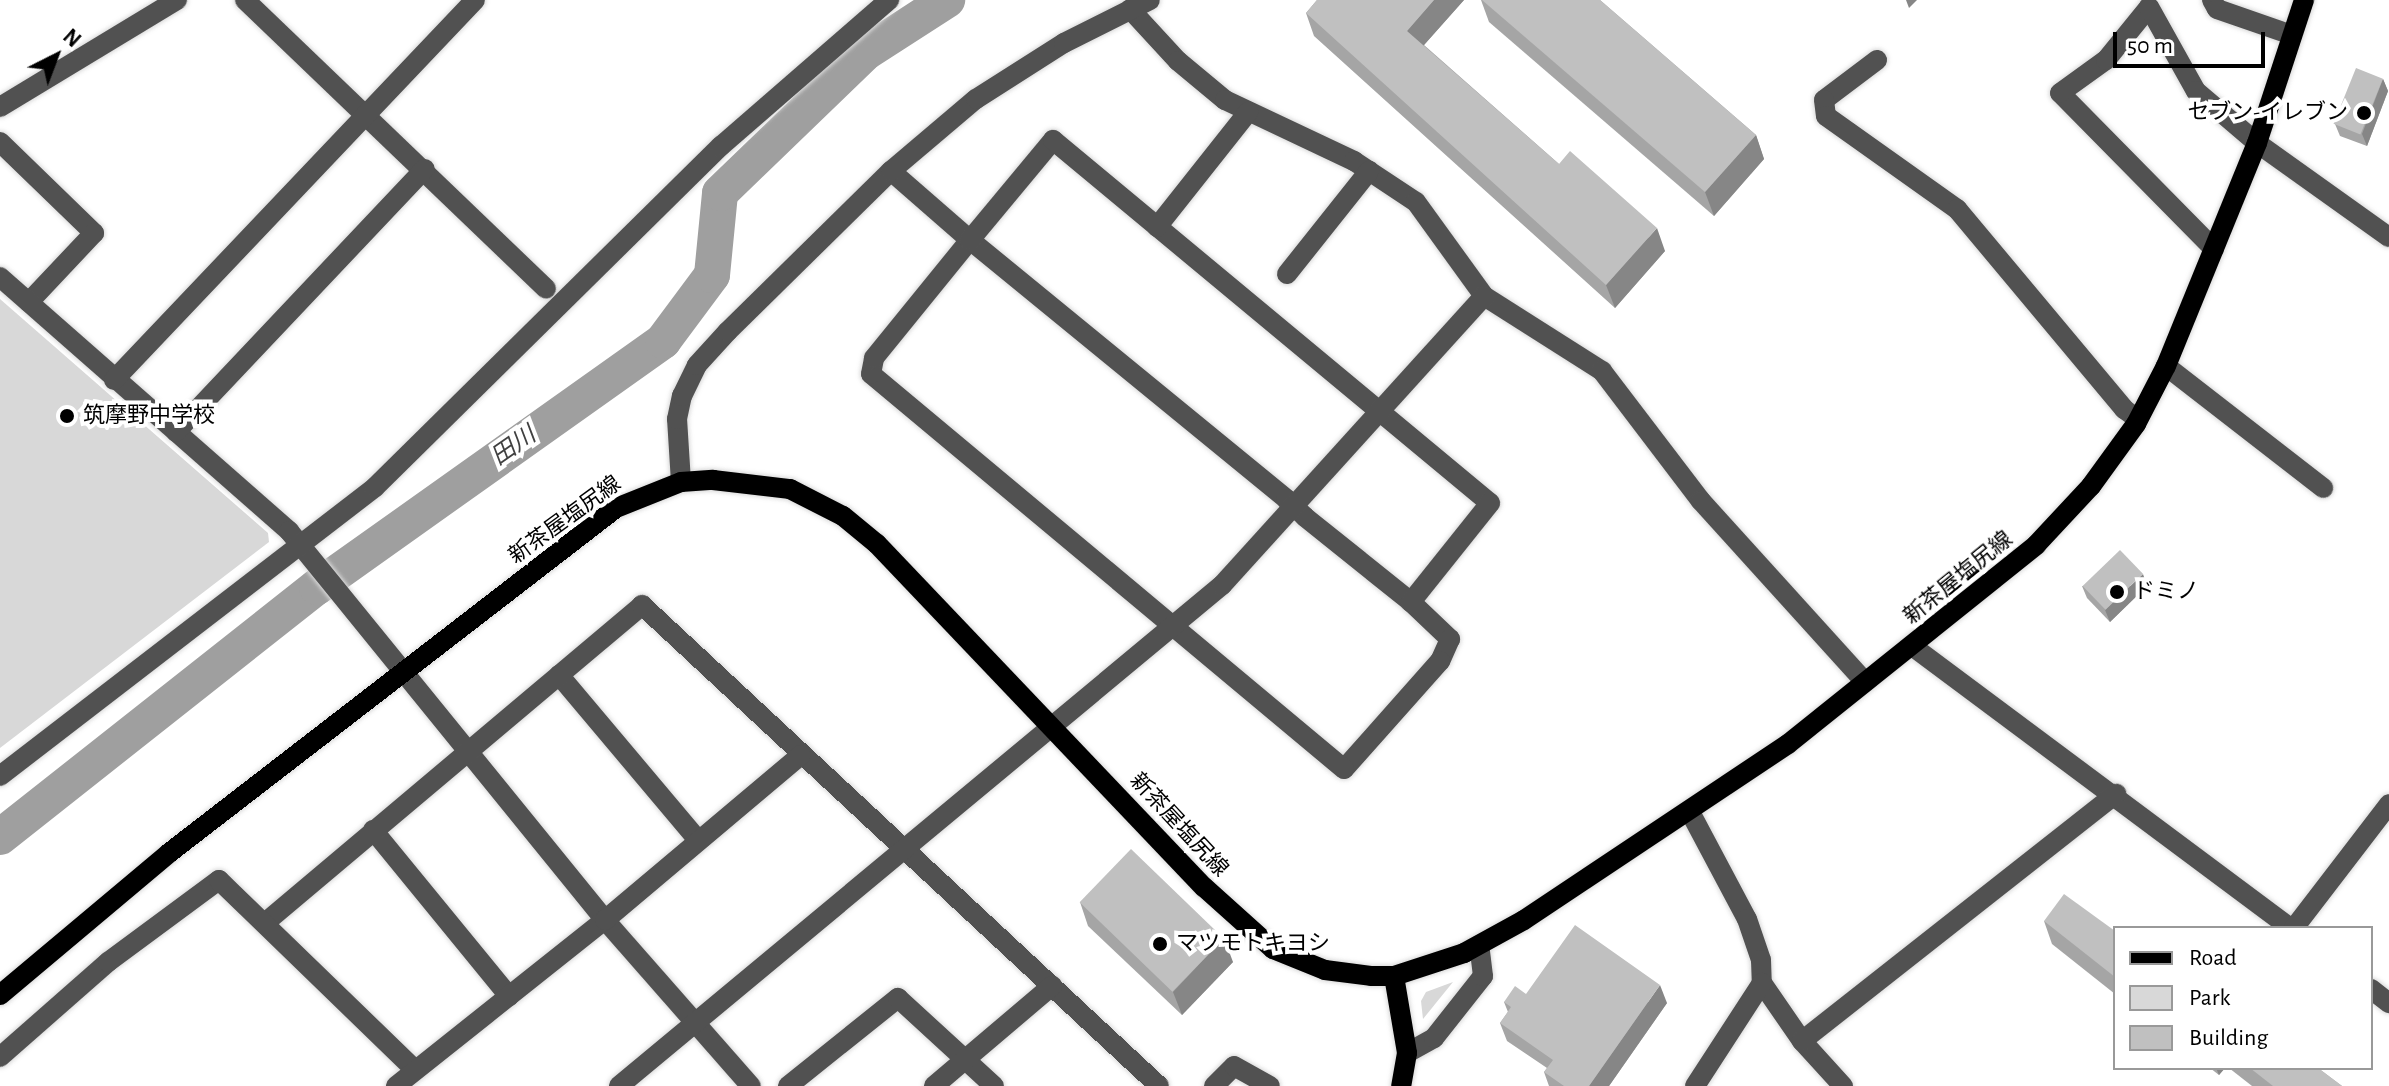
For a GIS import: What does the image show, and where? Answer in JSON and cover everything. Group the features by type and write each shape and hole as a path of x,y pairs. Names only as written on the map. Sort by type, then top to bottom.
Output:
{"main road":[{"name":"新茶屋塩尻線","path":"0,995 169,853 616,508 681,482 766,484 790,489 843,516 908,573 1204,887 1273,949 1325,970 1394,976 1479,945 1690,812 1865,682 2036,545 2091,486 2138,419 2166,366 2257,143 2304,0"},
{"path":"1394,976 1407,1053 1401,1086"}],"street":[{"path":"0,107 177,0"},
{"path":"245,0 425,169 546,289"},
{"path":"114,380 475,0"},
{"path":"0,776 303,549 415,451 721,146 889,0"},
{"path":"681,482 677,419 697,365 891,171 976,99 1150,0"},
{"path":"2212,0 2217,9 2292,35"},
{"path":"2214,249 2060,93 2106,60 2149,7 2196,91 2257,143 2389,237"},
{"path":"1130,9 1178,61 1248,112 1369,171 1416,202 1484,296 1602,371 1701,501 1865,682"},
{"path":"1877,60 1824,100 1826,116 1957,209 2124,409 2138,419"},
{"path":"1157,227 1248,112"},
{"path":"891,171 970,240 1411,602 1450,639 1440,661 1344,769 871,374 874,358 970,240 1053,140 1490,503 1411,602"},
{"path":"0,142 94,233 29,302"},
{"path":"176,432 425,169"},
{"path":"1287,274 1369,171"},
{"path":"0,277 303,549 605,920 751,1086"},
{"path":"619,1086 1175,627 1295,508 1484,296"},
{"path":"2166,366 2323,488"},
{"path":"266,922 466,749 642,605 801,755 908,847 1159,1086"},
{"path":"1912,646 2116,794 2289,926"},
{"path":"559,675 698,840"},
{"path":"396,1086 605,920 801,755"},
{"path":"1802,1041 2116,794"},
{"path":"2294,926 2389,804"},
{"path":"1690,812 1747,919 1761,960 1762,983 1802,1041 1843,1086"},
{"path":"373,830 509,996"},
{"path":"0,1057 108,962 219,880 266,922 414,1069"},
{"path":"1407,1053 1434,1038 1483,976 1479,945"},
{"path":"1695,1086 1762,983"},
{"path":"934,1086 1052,986"},
{"path":"2373,991 2389,1003"},
{"path":"788,1086 898,998 994,1086"},
{"path":"1214,1086 1234,1066 1270,1086"}],"green space":[{"name":"筑摩野中学校","path":"0,299 268,533 269,542 0,748"},
{"path":"1453,982 1423,1019 1421,1001 1426,992"}],"building":[{"path":"1317,0 1434,0 1407,31 1559,164 1570,151 1657,228 1606,285 1306,13"},
{"path":"1482,0 1600,0 1756,135 1705,192"},
{"path":"2356,68 2383,79 2360,134 2334,124"},
{"path":"2120,550 2143,574 2106,610 2083,586"},
{"name":"マツモトキヨシ","path":"1131,849 1224,939 1172,992 1080,902"},
{"path":"2064,894 2113,930 2113,975 2044,921"},
{"path":"1575,925 1660,985 1589,1086 1564,1086 1544,1072 1553,1060 1500,1023 1511,1007 1504,1002 1515,986 1526,994"},
{"path":"2253,1070 2321,1070 2342,1086 2273,1086"}],"waterway":[{"name":"田川","path":"0,837 317,587 663,341 712,275 720,193 865,53 947,0"}],"place":[{"name":"セブン-イレブン","path":"2364,113"},
{"name":"筑摩野中学校","path":"67,416"},
{"name":"ドミノ","path":"2117,592"},
{"name":"マツモトキヨシ","path":"1160,944"}]}
